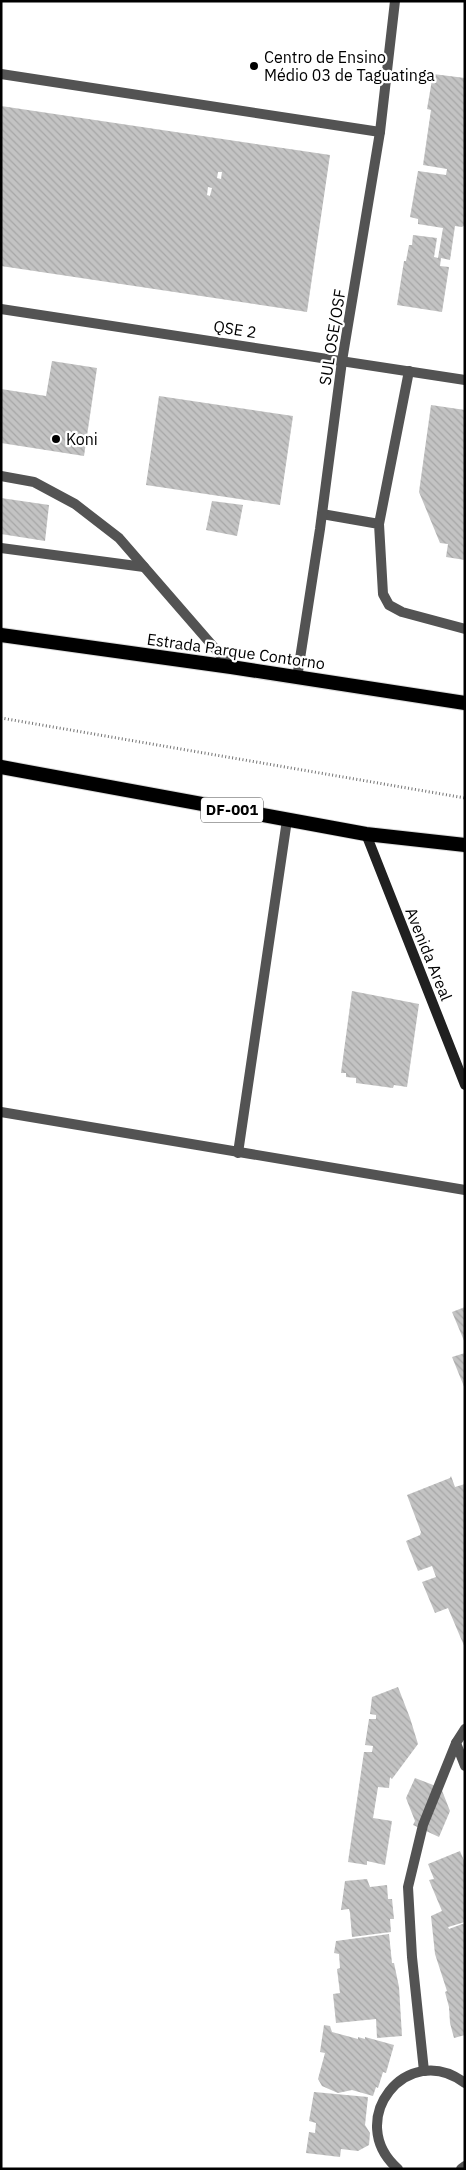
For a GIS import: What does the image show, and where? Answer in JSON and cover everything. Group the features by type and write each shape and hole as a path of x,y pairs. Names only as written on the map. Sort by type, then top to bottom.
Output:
{"highway":[{"name":"Estrada Parque Contorno","path":"1,635 231,667 465,703"},
{"name":"DF-001","path":"1,767 366,834 465,846"}],"main road":[{"name":"Avenida Areal","path":"366,834 465,1085"}],"street":[{"name":"SUL OSE/OSF","path":"297,678 322,514 342,360 380,132 395,1"},
{"path":"1,74 380,132"},
{"name":"QSE 2","path":"1,309 465,380"},
{"path":"409,371 379,524 383,594 390,605 402,612 465,629"},
{"path":"1,476 34,482 75,504 119,538 231,667"},
{"path":"322,514 379,524"},
{"path":"1,548 144,568"},
{"path":"238,1153 287,820"},
{"path":"1,1112 465,1190"},
{"path":"424,2071 412,1957 408,1887 423,1825 456,1743 465,1729"},
{"path":"456,1743 465,1766"},
{"path":"398,2169 386,2156 379,2142 376,2126 378,2110 385,2096 395,2084 409,2075 424,2071 441,2072 456,2077 465,2083"},
{"path":"461,2169 465,2166"}],"path":[{"path":"1,718 465,798"}],"building":[{"path":"433,74 465,78 465,225 462,227 455,226 450,260 441,258 440,266 449,267 442,312 397,305 404,261 406,261 409,245 412,245 413,235 437,238 434,257 438,258 443,228 418,224 418,219 410,217 418,171 446,175 447,169 423,165 431,110 427,109"},
{"path":"1,106 330,155 307,312 1,266","holes":["218,172 222,172 221,179 217,178","208,187 212,188 210,196 207,195"]},
{"path":"52,361 97,368 84,456 1,443 1,389 46,396"},
{"path":"159,396 293,416 280,505 146,485"},
{"path":"431,405 465,410 465,560 446,557 448,544 440,543 419,492"},
{"path":"1,498 49,505 45,541 1,534"},
{"path":"212,501 243,505 237,536 206,530"},
{"path":"352,991 419,1004 407,1087 394,1085 393,1088 356,1083 356,1078 346,1077 346,1073 341,1073"},
{"path":"465,1307 465,1343 452,1312"},
{"path":"465,1353 465,1389 452,1357"},
{"path":"451,1476 455,1487 465,1484 465,1648 448,1608 435,1613 422,1582 436,1577 432,1566 418,1571 406,1541 420,1535 421,1532 407,1495"},
{"path":"398,1687 418,1744 392,1779 390,1777 389,1788 378,1787 373,1818 392,1821 385,1865 367,1861 367,1865 348,1862 364,1752 372,1752 373,1746 365,1745 369,1719 376,1719 376,1715 370,1714 372,1697"},
{"path":"415,1778 441,1788 450,1811 439,1837 413,1825 415,1821 406,1798"},
{"path":"460,1851 465,1863 465,1922 448,1927 449,1929 465,1923 465,2035 454,2038 445,1992 447,1991 435,1954 431,1916 442,1911 429,1880 434,1879 428,1864"},
{"path":"367,1879 370,1887 387,1885 388,1899 392,1899 394,1919 390,1919 391,1932 352,1937 349,1909 341,1910 345,1881"},
{"path":"389,1934 392,1963 394,1963 399,1987 402,2036 377,2038 376,2019 336,2023 333,1994 340,1993 337,1969 340,1968 339,1954 334,1953 336,1941"},
{"path":"324,2025 330,2026 332,2032 358,2039 358,2037 365,2039 365,2037 394,2045 386,2073 383,2072 378,2088 376,2087 373,2096 352,2090 338,2093 322,2086 318,2079 325,2053 320,2052"},
{"path":"314,2092 368,2097 365,2125 370,2133 369,2145 358,2151 341,2149 340,2157 306,2153 309,2132 315,2133 316,2123 309,2121"}],"place":[{"name":"Centro de Ensino Médio 03 de Taguatinga","path":"254,66"},
{"name":"Koni","path":"56,439"}]}
